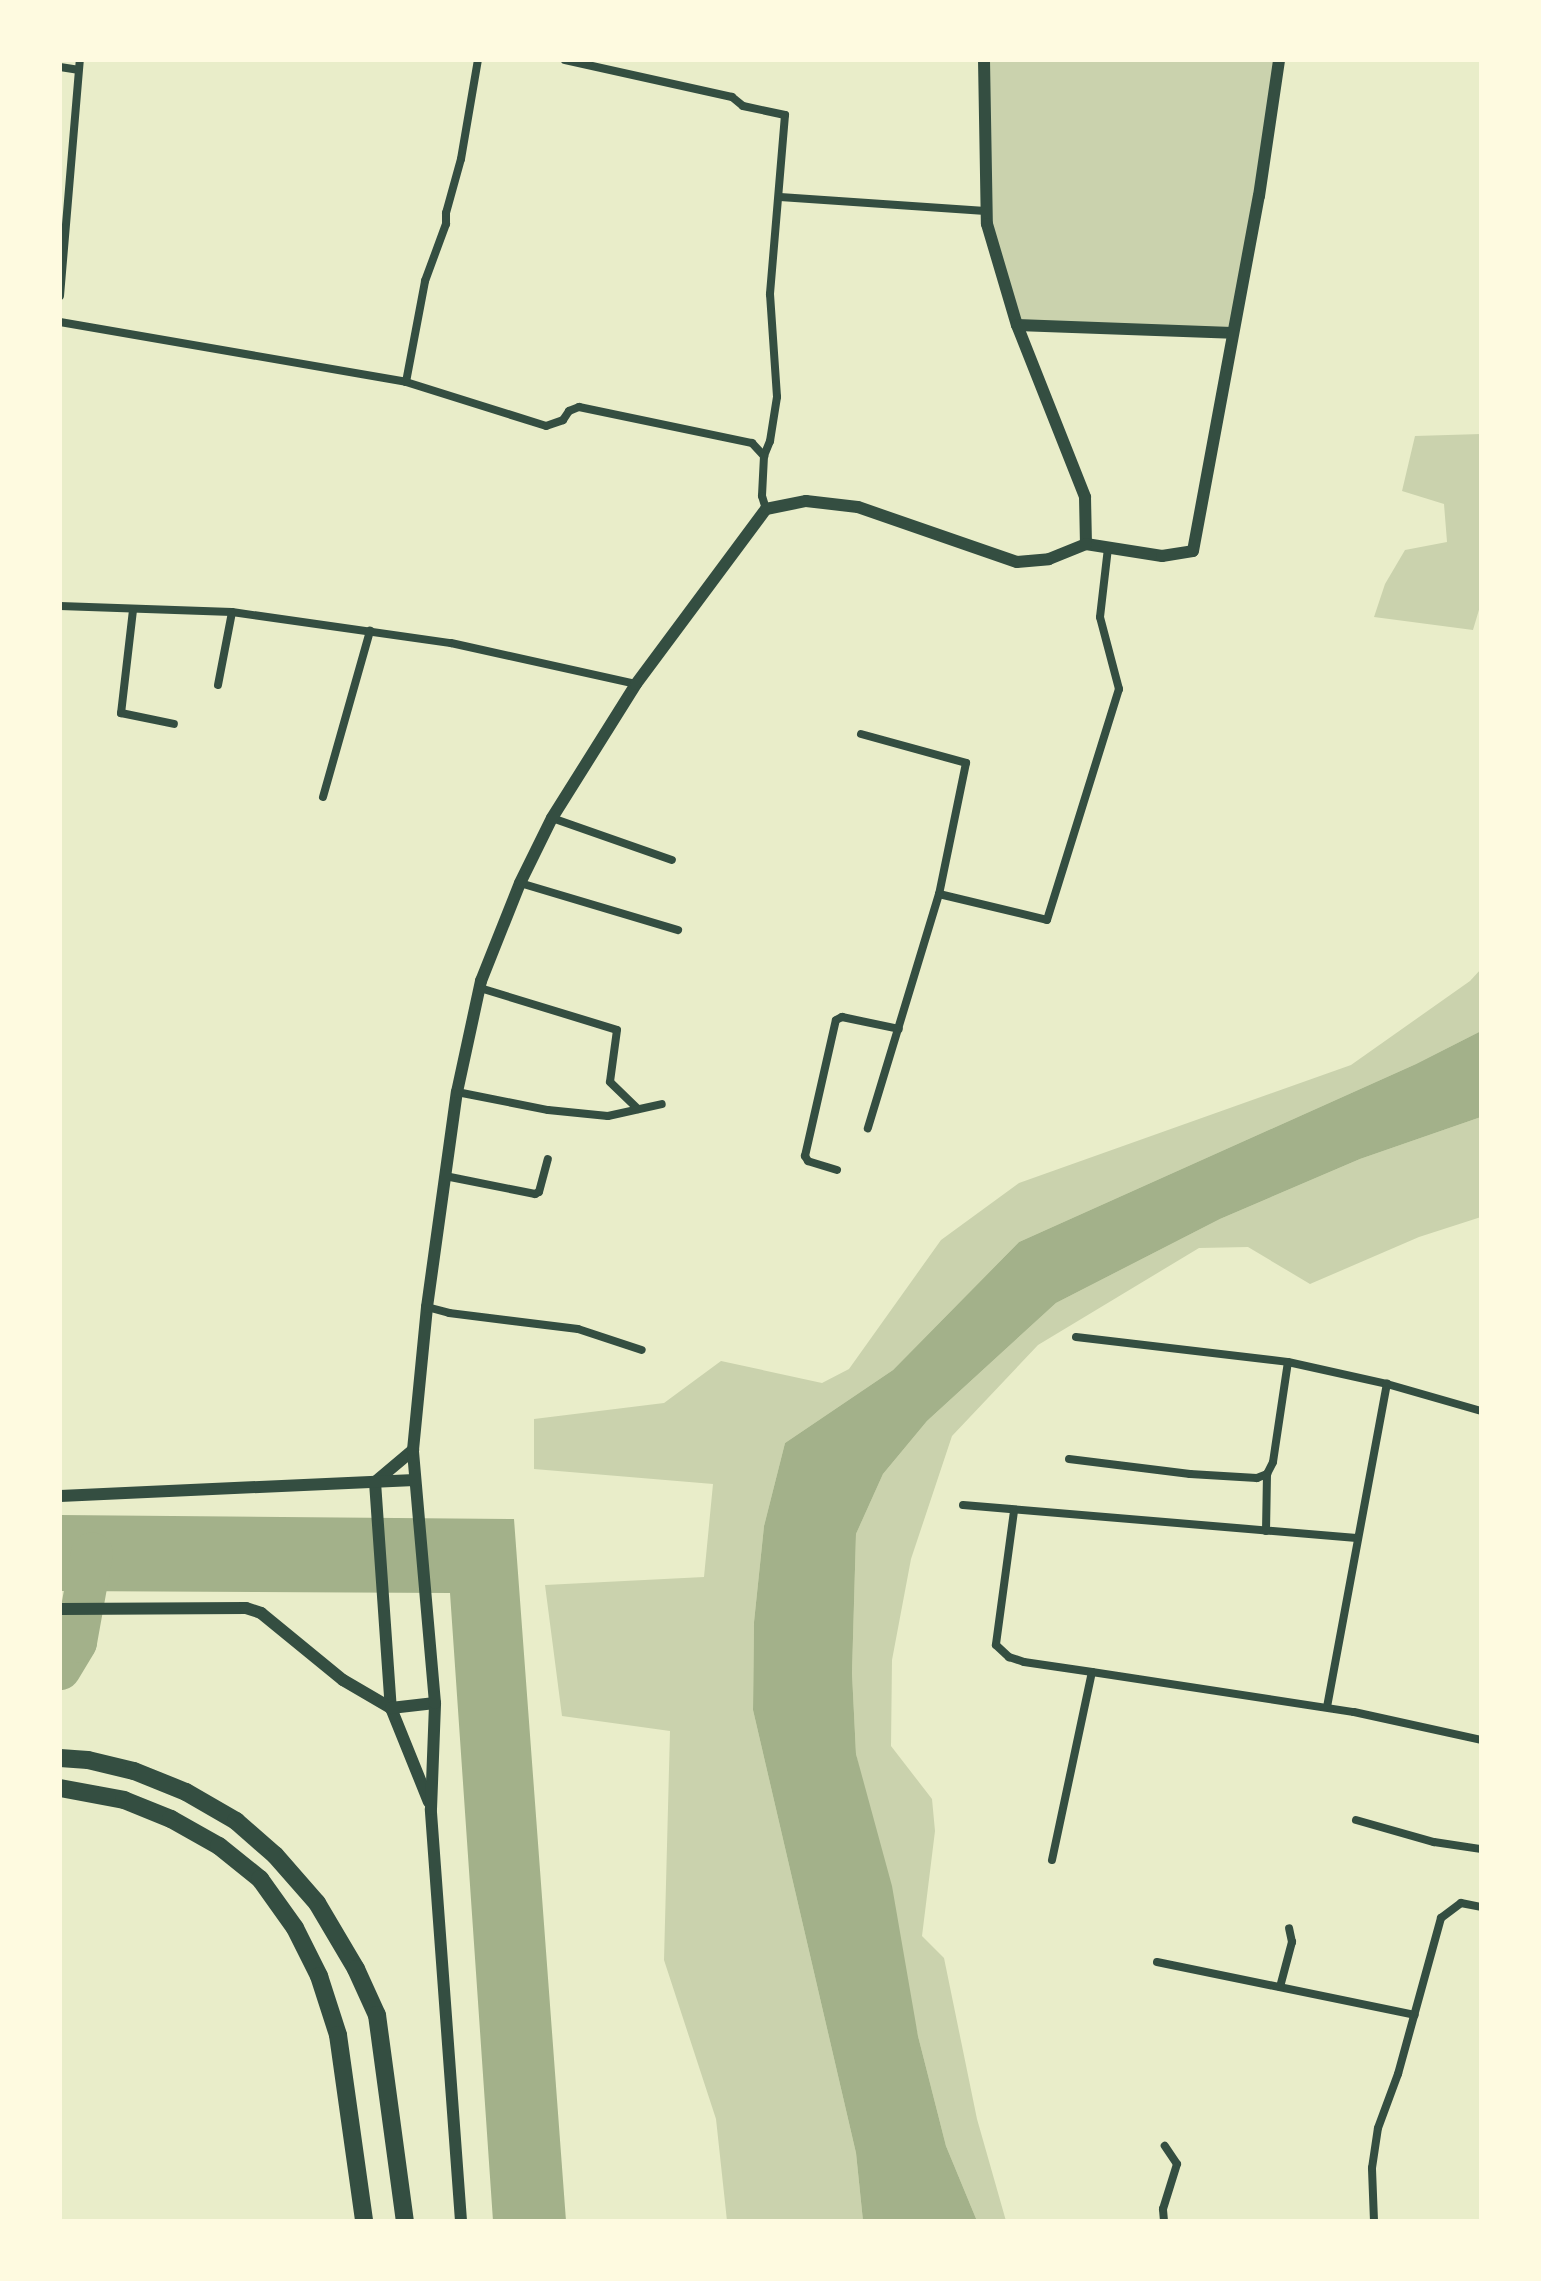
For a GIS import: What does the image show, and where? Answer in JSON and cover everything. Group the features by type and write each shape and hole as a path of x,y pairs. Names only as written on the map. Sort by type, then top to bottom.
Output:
{"highway":[{"path":"60,1758 88,1760 134,1771 186,1792 236,1821 275,1855 317,1903 356,1969 377,2015 405,2221"},
{"path":"60,1788 124,1800 171,1819 219,1846 260,1879 295,1928 319,1976 338,2035 364,2221"}],"street":[{"path":"60,296 80,60"},
{"path":"406,382 425,281 446,224 446,213 461,159 478,60"},
{"path":"565,60 732,97 743,106 782,112 786,118 770,294 777,397 770,441 764,456 762,496 766,509"},
{"path":"984,60 986,211 1017,325 1085,497 1086,544"},
{"path":"461,2221 431,1809 435,1703 413,1450 427,1307 457,1092 480,988 520,883 552,818 636,684 766,509 806,501 858,507 1017,562 1049,559 1086,544 1162,556 1193,551 1259,196 1279,60"},
{"path":"60,67 78,70"},
{"path":"780,197 986,211"},
{"path":"60,322 406,382 546,426 563,420 569,411 579,407 596,409 752,443 764,456"},
{"path":"1017,325 1232,333"},
{"path":"939,894 1047,920 1119,689 1100,617 1108,548"},
{"path":"60,606 232,612 451,643 636,684"},
{"path":"133,610 121,713 174,724"},
{"path":"218,685 232,612"},
{"path":"323,797 370,631"},
{"path":"861,734 966,763 939,894 868,1128"},
{"path":"552,818 672,860"},
{"path":"520,883 678,930"},
{"path":"480,988 617,1030 610,1082 638,1109"},
{"path":"837,1170 808,1161 805,1156 836,1020 842,1017 899,1029"},
{"path":"457,1092 548,1110 608,1116 662,1104"},
{"path":"445,1176 537,1193 548,1159"},
{"path":"427,1307 449,1313 578,1329 642,1350"},
{"path":"1076,1337 1288,1362 1387,1384 1481,1411"},
{"path":"1266,1531 1267,1474 1273,1462 1288,1362"},
{"path":"1327,1707 1387,1384"},
{"path":"375,1482 413,1450"},
{"path":"1069,1459 1245,1480 1267,1474"},
{"path":"60,1496 415,1480"},
{"path":"375,1482 391,1708 431,1809"},
{"path":"963,1505 1357,1538"},
{"path":"1014,1511 996,1645 1009,1657 1024,1662 1327,1707 1481,1740"},
{"path":"60,1609 246,1608 261,1613 343,1680 391,1708 435,1703"},
{"path":"1052,1860 1092,1672"},
{"path":"1356,1820 1434,1842 1481,1849"},
{"path":"1374,2221 1372,2168 1378,2128 1415,2015 1441,1918 1461,1903 1481,1907"},
{"path":"1280,1987 1292,1942 1289,1928"},
{"path":"1157,1962 1415,2015"},
{"path":"1164,2221 1163,2209 1177,2164 1165,2146"}],"shaded area":[{"path":"984,60 1279,60 1232,333 1017,325 987,224"},
{"path":"1481,434 1481,603 1473,630 1374,617 1385,584 1405,550 1447,542 1444,504 1402,491 1415,436"},
{"path":"1481,969 1481,1031 1416,1064 1019,1242 893,1370 785,1443 764,1526 754,1622 753,1710 856,2153 863,2221 727,2221 716,2119 664,1960 670,1731 562,1716 545,1585 704,1577 713,1484 534,1469 534,1419 664,1403 721,1361 822,1383 849,1369 941,1240 1019,1183 1351,1065 1470,981"},
{"path":"1481,1031 1481,1117 1360,1159 1220,1219 1056,1303 927,1421 883,1474 856,1534 852,1673 856,1754 892,1886 918,2036 946,2146 977,2221 863,2221 856,2153 753,1710 754,1622 764,1526 785,1443 893,1370 1019,1242 1416,1064"},
{"path":"1481,1117 1481,1217 1419,1237 1310,1284 1248,1247 1199,1248 1038,1345 952,1436 911,1559 892,1660 891,1746 932,1799 935,1831 922,1936 944,1958 977,2119 1006,2221 977,2221 946,2146 918,2036 856,1754 852,1673 856,1534 883,1474 927,1421 1056,1303 1220,1219 1360,1159"},
{"path":"60,1515 514,1519 566,2221 493,2221 450,1593 60,1591"}],"waterway":[{"path":"60,1669 76,1642 92,1553"}]}
